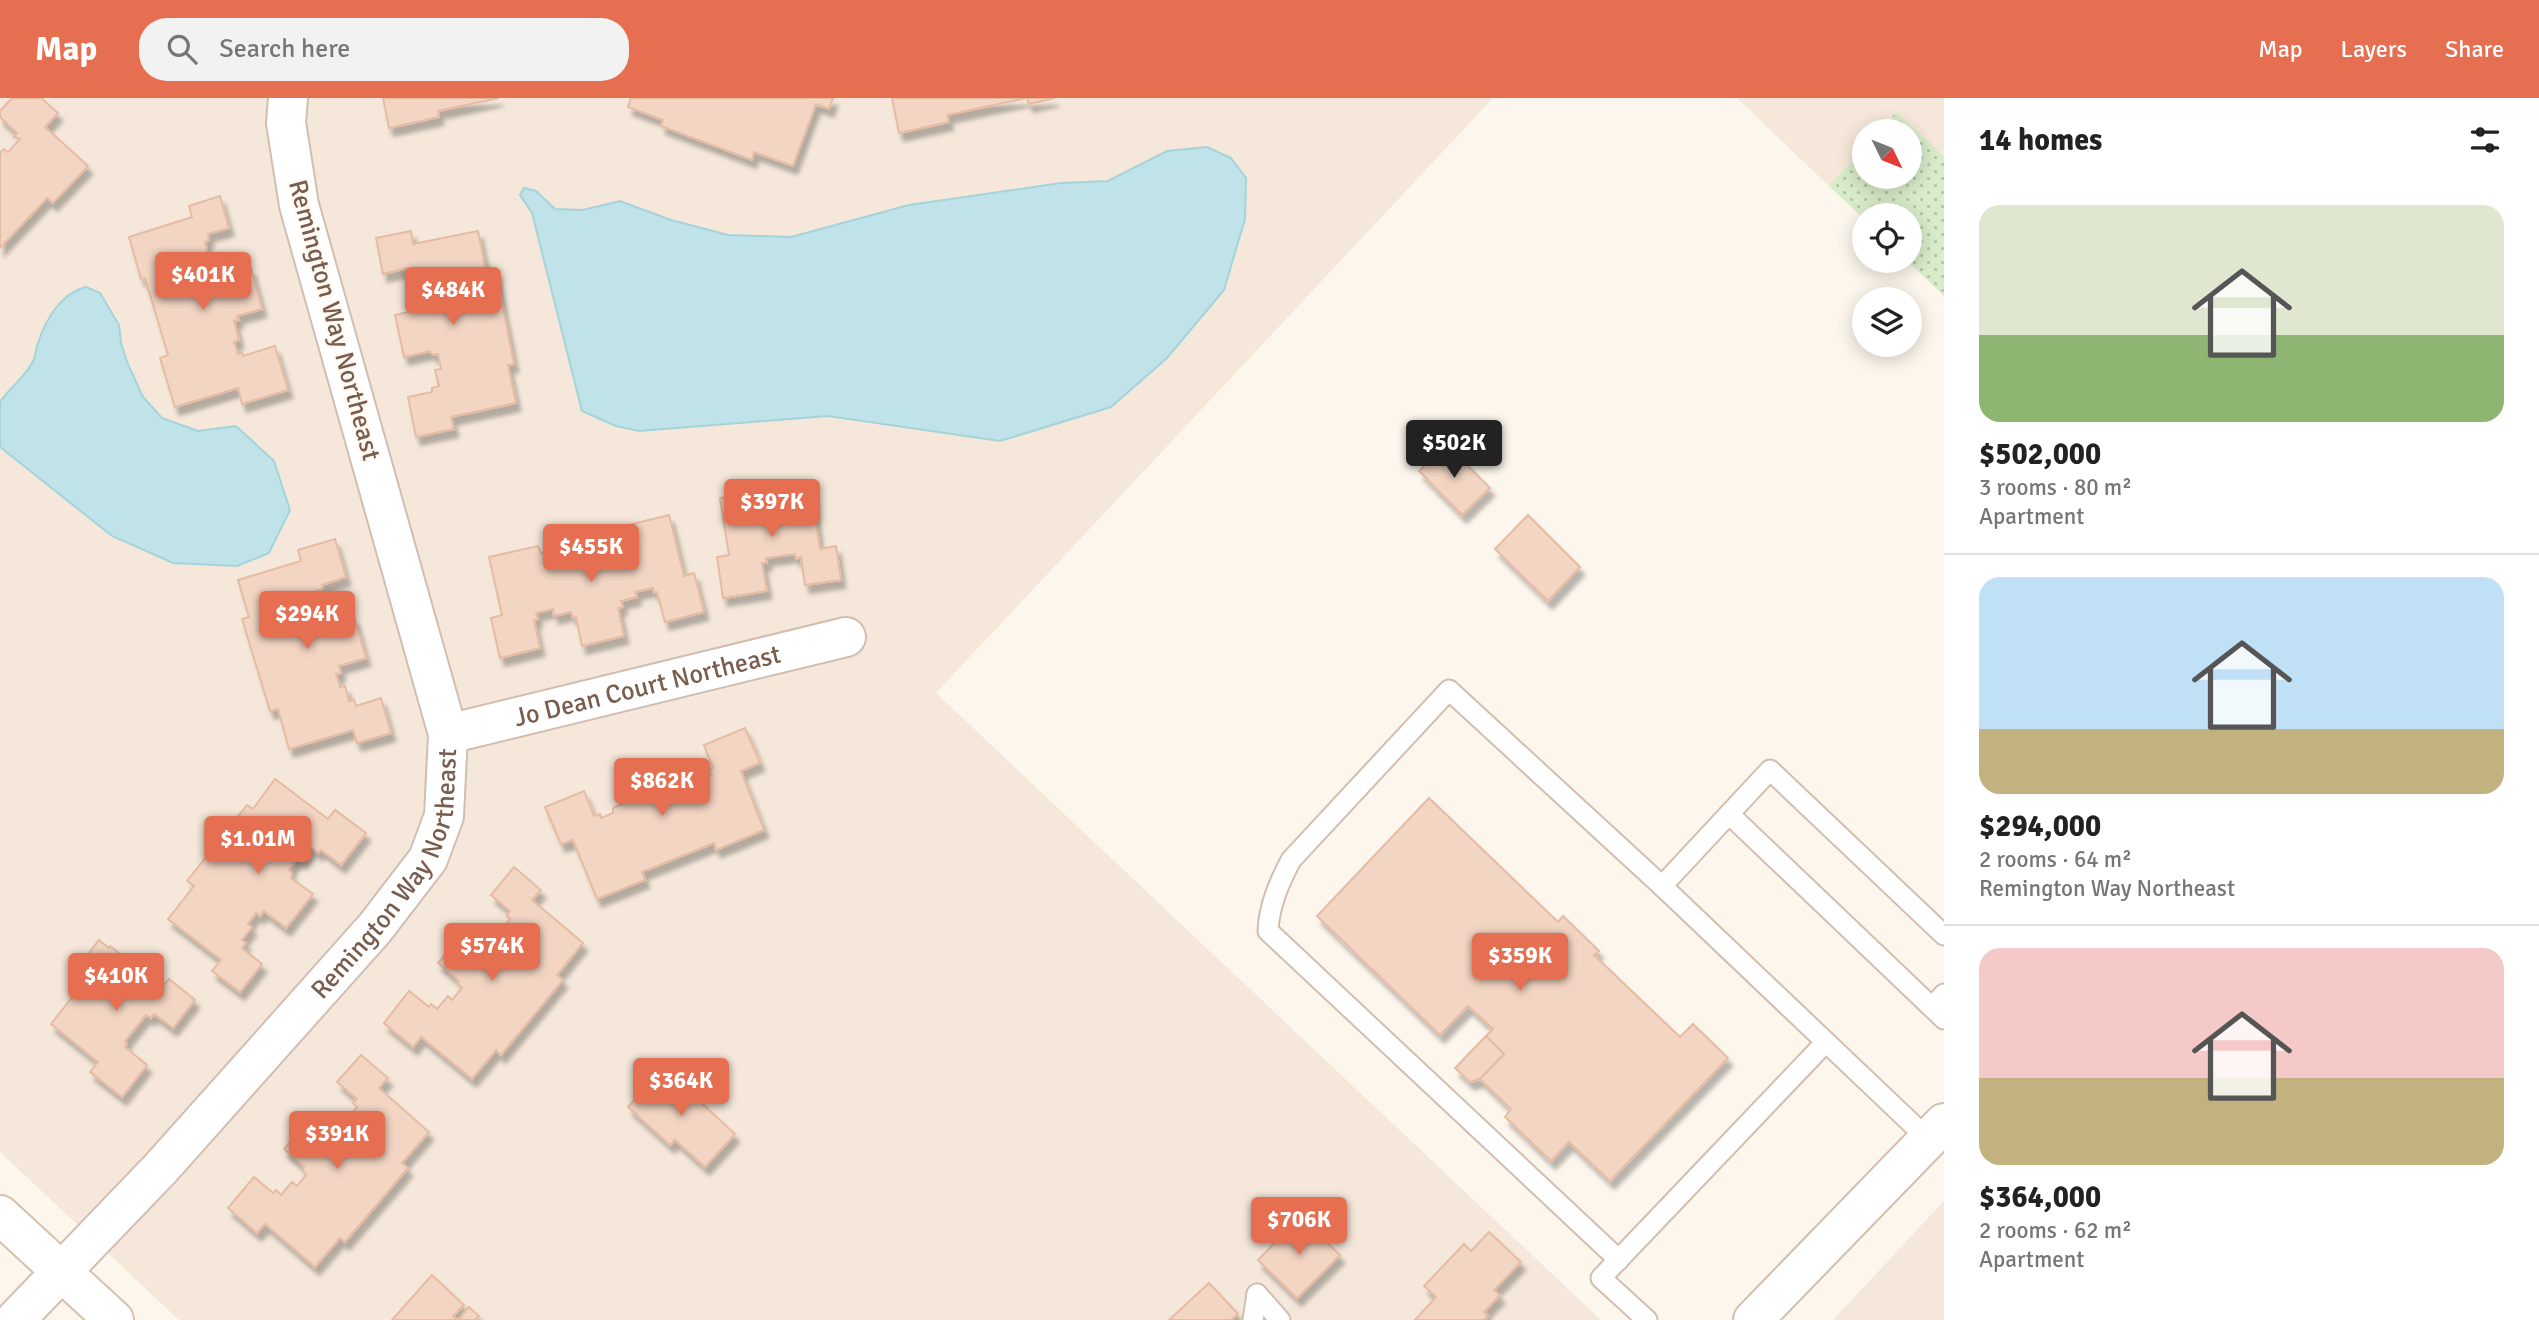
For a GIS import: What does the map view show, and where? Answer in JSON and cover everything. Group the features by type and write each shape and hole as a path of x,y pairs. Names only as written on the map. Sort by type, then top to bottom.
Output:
{"street":[{"name":"Remington Way Northeast","path":"15,1320 198,1126 374,928 428,859 444,816 448,734 299,205 286,123 288,98"},
{"name":"Jo Dean Court Northeast","path":"448,734 846,637"},
{"path":"1753,1320 1936,1131"},
{"path":"0,1215 114,1320"}],"lane":[{"path":"1619,1260 1268,932 1269,912 1291,860 1449,690 1662,886 1825,1043 1936,1131"},
{"path":"1662,886 1770,770 1944,935"},
{"path":"1729,814 1940,1007"},
{"path":"1647,1320 1601,1278 1825,1043"},
{"path":"1253,1320 1256,1294 1280,1320"}],"shaded area":[{"path":"0,98 1493,98 936,693 1601,1320 179,1320 0,1152"},
{"path":"1737,98 1944,98 1944,156 1922,136 1922,119 1904,119 1897,113 1891,119 1852,119 1852,161 1829,186"},
{"path":"1944,1201 1944,1320 1833,1320"}],"green space":[{"path":"1897,112 1904,119 1890,119"},
{"path":"1922,135 1944,156 1944,296 1920,273 1922,273 1922,203 1852,203 1852,208 1829,186 1852,161 1852,189 1922,189"}],"water":[{"path":"1207,147 1231,158 1246,178 1245,219 1224,290 1167,358 1111,407 1000,441 828,416 639,431 616,426 582,411 532,213 520,195 524,188 536,191 555,209 583,210 620,201 671,220 728,235 791,237 909,205 1061,183 1108,181 1167,151"},
{"path":"86,287 100,293 119,325 127,362 143,397 162,418 198,431 236,426 274,461 290,510 269,553 237,566 173,563 112,536 0,447 0,402 31,365 50,316 69,295"}],"building":[{"path":"12,98 41,98 58,113 45,127 88,166 53,203 47,198 0,248 0,153 4,149 8,152 20,139 14,137 17,133 0,117 0,111"},
{"path":"383,98 499,98 438,111 439,117 389,128"},
{"path":"631,98 833,98 829,109 816,104 793,166 754,152 752,160 661,126 663,120 628,107"},
{"path":"892,98 1027,98 947,115 949,122 899,133"},
{"path":"1027,98 1055,98 1029,104"},
{"path":"220,196 229,228 208,234 209,240 205,242 208,255 214,253 219,271 223,270 224,276 251,268 262,309 237,316 239,320 234,321 239,340 234,342 238,354 242,352 243,356 275,346 288,390 242,404 238,388 175,407 160,358 168,355 145,278 141,279 129,237 192,217 189,206"},
{"path":"411,231 413,244 478,231 486,271 495,269 514,364 508,365 516,403 451,417 454,429 416,437 408,397 432,392 432,388 439,386 435,370 441,369 438,354 433,355 430,351 404,357 395,315 422,309 421,302 426,301 423,288 418,289 415,273 410,274 408,268 383,274 376,238"},
{"path":"1446,444 1490,488 1462,515 1419,471"},
{"path":"810,483 820,549 836,546 841,580 805,585 801,557 796,559 795,554 766,558 767,563 762,563 767,591 723,598 717,557 729,555 720,498"},
{"path":"669,515 684,576 694,573 704,612 665,622 657,592 654,593 653,588 635,592 637,597 621,601 623,607 618,608 624,636 582,646 576,617 573,618 571,612 554,616 553,609 536,613 538,619 534,620 540,648 500,658 491,618 502,615 489,557 538,546 541,553 617,534 616,528"},
{"path":"1528,515 1580,567 1548,601 1495,549"},
{"path":"335,539 346,577 322,585 323,589 316,591 321,607 315,608 320,622 324,621 327,625 354,617 366,658 339,666 341,673 336,674 340,687 345,686 349,701 354,700 356,706 381,698 391,733 357,743 353,730 289,749 278,709 270,711 242,619 249,617 238,580 301,561 298,550"},
{"path":"745,728 760,763 741,771 764,830 716,850 714,843 642,872 645,880 597,899 573,840 561,844 545,807 584,791 594,816 600,814 601,818 613,813 613,808 629,801 628,797 634,794 626,776 658,761 668,785 693,778 695,782 711,775 709,771 713,768 704,745"},
{"path":"275,779 328,819 335,810 366,833 341,865 321,850 318,853 312,848 302,861 298,858 289,870 292,873 291,878 313,894 286,928 264,911 260,916 256,913 248,924 252,927 242,940 246,943 242,948 262,964 240,992 212,971 221,960 168,919 194,886 187,881 247,805 253,809"},
{"path":"1429,798 1558,922 1563,916 1599,951 1594,955 1680,1037 1693,1024 1728,1058 1610,1181 1569,1142 1551,1161 1505,1117 1511,1109 1480,1079 1504,1054 1486,1036 1493,1029 1468,1006 1440,1035 1317,916"},
{"path":"514,867 541,890 532,900 583,943 557,975 563,980 501,1055 496,1050 472,1079 421,1037 413,1047 384,1023 409,991 429,1007 431,1004 437,1009 448,996 452,1000 462,988 458,985 459,981 438,963 466,930 487,948 492,943 496,946 504,936 500,932 510,919 507,916 510,911 491,895"},
{"path":"99,940 162,987 169,979 195,1000 173,1028 154,1014 151,1018 146,1015 125,1041 125,1047 147,1065 122,1097 90,1072 98,1062 51,1024 81,986 70,977"},
{"path":"1486,1036 1504,1054 1480,1079 1470,1082 1455,1068"},
{"path":"361,1055 388,1078 379,1088 429,1132 402,1163 408,1168 345,1242 340,1238 315,1267 265,1224 257,1233 228,1208 254,1177 273,1193 276,1190 281,1195 292,1182 297,1186 306,1175 304,1167 284,1149 312,1117 333,1135 337,1130 341,1133 350,1123 346,1120 357,1107 353,1103 357,1099 337,1082"},
{"path":"664,1068 735,1134 705,1167 675,1140 670,1145 628,1107"},
{"path":"1300,1217 1340,1255 1297,1298 1258,1260"},
{"path":"1489,1232 1521,1262 1494,1290 1500,1295 1484,1312 1488,1316 1484,1320 1415,1320 1436,1297 1424,1286 1464,1244 1471,1251"},
{"path":"432,1275 464,1305 453,1316 457,1320 392,1320"},
{"path":"1209,1283 1238,1314 1231,1320 1169,1320"},
{"path":"469,1307 479,1316 475,1320 458,1320"}]}
